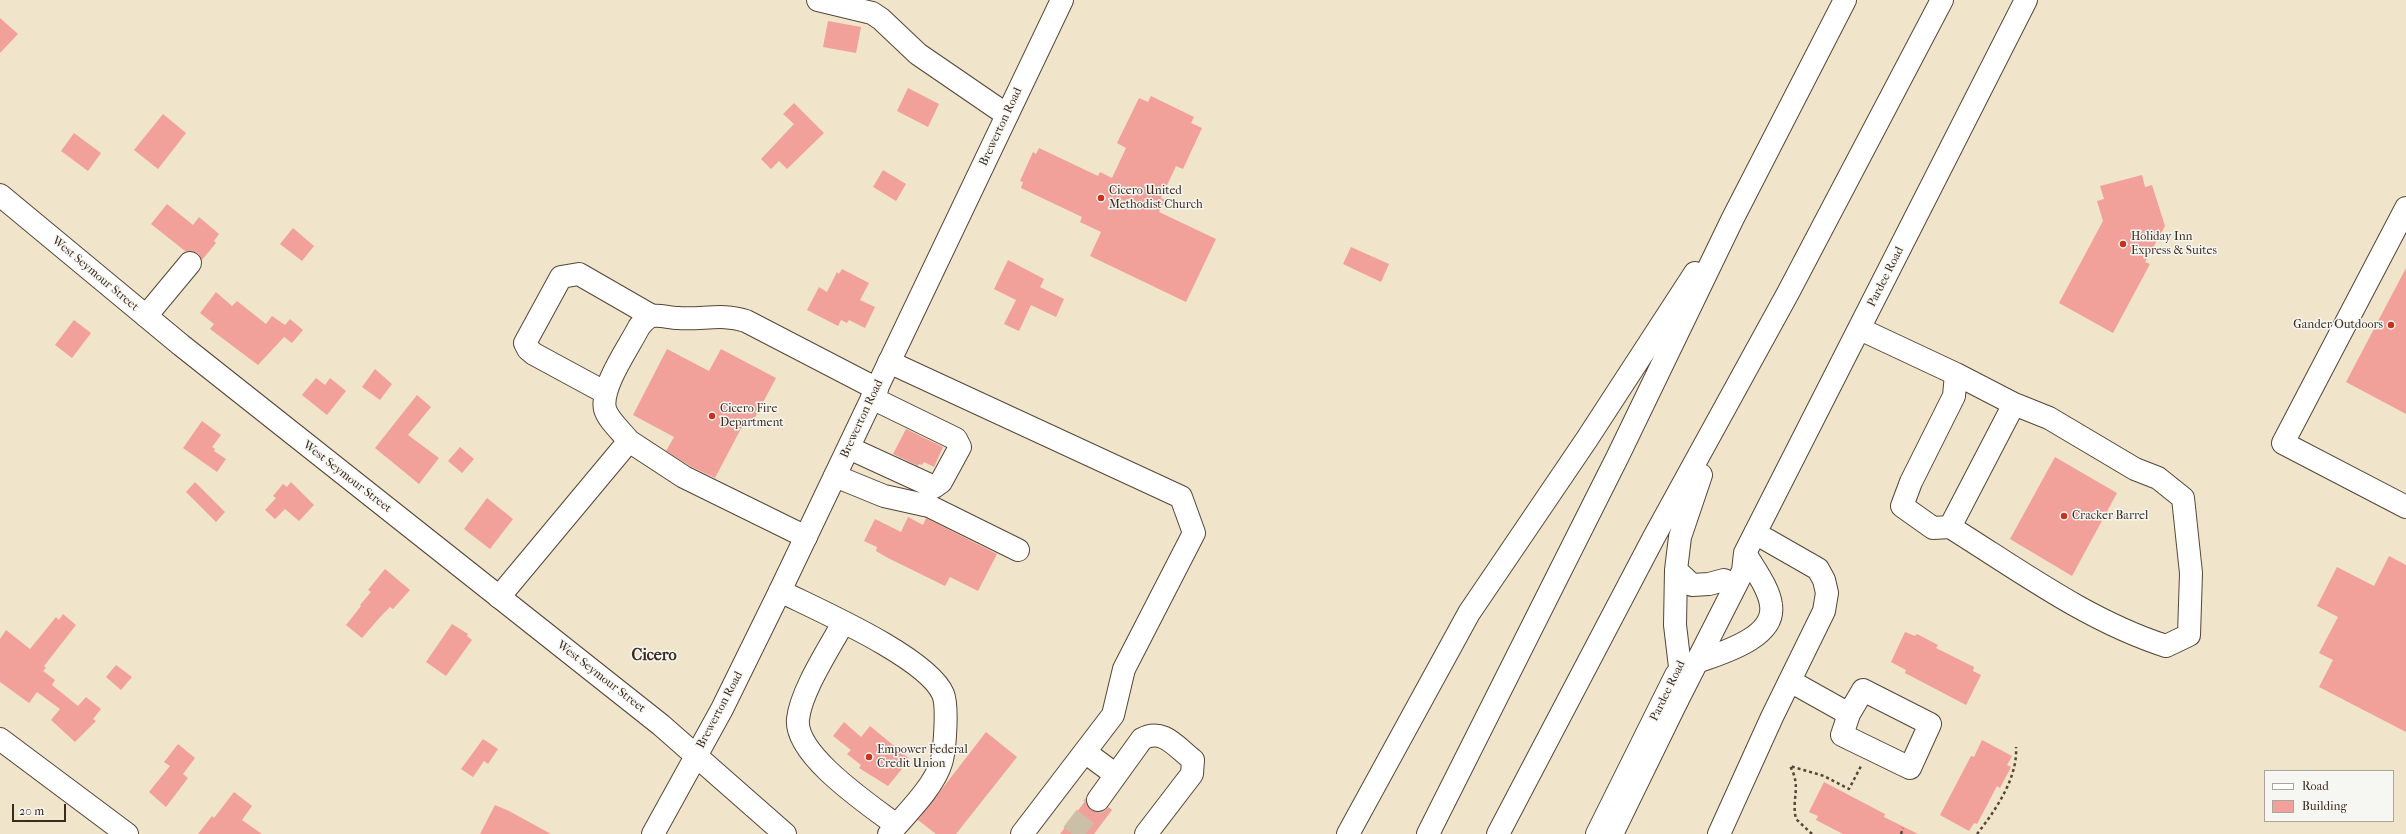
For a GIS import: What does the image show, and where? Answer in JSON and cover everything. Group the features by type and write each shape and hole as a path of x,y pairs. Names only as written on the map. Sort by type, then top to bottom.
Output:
{"main road":[{"path":"818,0 872,13 881,19 918,54 1007,115"},
{"name":"Brewerton Road","path":"653,834 722,709 780,591 1062,0"},
{"path":"1428,834 1615,463 1733,218 1845,0"},
{"path":"1498,834 1654,537 1731,397 1942,0"},
{"name":"Pardee Road","path":"1596,834 1688,665 1743,571 1745,553 2026,0"},
{"name":"West Seymour Street","path":"0,195 146,316 661,725 785,834"},
{"path":"2406,208 2283,443 2406,507"},
{"path":"1348,834 1469,613 1587,439 1667,313 1733,218"},
{"path":"146,316 190,263"},
{"path":"606,393 534,354 528,349 525,343 560,277 578,274 652,316 679,319 720,316 739,319 956,439 960,447 941,482 934,487 849,448"},
{"path":"652,316 644,320 639,327 606,393 606,410 629,440 684,477 806,537"},
{"path":"1860,329 1956,374 2014,404 2049,418 2135,469 2158,478 2183,498 2191,573 2190,635 2166,646 2135,636 2052,591 1950,527 1933,528 1902,506 1911,482 1954,396 1956,374"},
{"path":"889,362 1181,498 1194,533 1124,669 1113,715 1022,834"},
{"path":"1731,397 1689,508 1680,537 1676,570 1675,625 1688,665 1742,644 1763,631 1770,620 1772,606 1767,593 1745,553"},
{"path":"1950,527 2014,404"},
{"path":"499,597 629,440"},
{"path":"835,476 884,496 929,506 1018,550"},
{"path":"1719,834 1824,611 1827,593 1824,580 1818,569 1755,533"},
{"name":"Pardee Road","path":"1612,834 1677,701 1688,665 1724,580 1733,563 1745,553"},
{"path":"1676,570 1692,585 1710,584 1724,580"},
{"path":"780,591 843,623 885,646 923,671 937,683 944,695 945,712 941,763 932,781 892,830 816,760 803,740 799,727 798,721 802,701 843,623"},
{"path":"1790,681 1849,714"},
{"path":"1863,690 1930,724 1910,768 1870,750 1842,735 1849,714 1863,690"},
{"path":"1098,800 1142,739 1151,734 1162,735 1193,760 1192,774 1146,834"},
{"path":"0,739 127,834"},
{"path":"1084,752 1116,774"}],"path":[{"path":"1977,834 1998,805 2016,758 2016,747"},
{"path":"1812,834 1796,819 1794,803 1797,783 1790,766 1824,776 1849,789 1870,750"},
{"path":"1901,834 1903,828"}],"building":[{"path":"0,18 18,34 0,53"},
{"path":"828,21 861,27 856,53 823,47"},
{"path":"908,88 939,104 928,127 897,111"},
{"name":"Cicero United Methodist Church","path":"1151,96 1194,117 1191,123 1202,128 1183,169 1176,166 1161,198 1165,200 1159,212 1216,239 1186,302 1090,256 1101,232 1080,222 1082,217 1021,188 1023,182 1020,181 1033,152 1036,154 1039,148 1098,176 1100,172 1112,178 1126,148 1117,143 1139,98 1148,102"},
{"path":"794,103 824,133 787,169 779,161 771,169 761,159 794,124 783,114"},
{"path":"163,114 186,133 158,169 134,150"},
{"path":"74,133 101,153 88,171 61,151"},
{"path":"883,170 906,184 896,201 873,187"},
{"name":"Holiday Inn Express & Suites","path":"2142,175 2145,187 2152,185 2165,226 2145,262 2150,264 2113,333 2059,303 2103,221 2097,201 2104,199 2100,186"},
{"path":"167,204 193,225 199,217 219,234 214,241 216,243 202,260 198,253 185,251 151,224"},
{"path":"293,228 314,246 302,261 280,244"},
{"path":"1351,247 1389,264 1381,282 1343,264"},
{"path":"1008,260 1044,279 1040,287 1064,299 1056,317 1031,305 1019,331 1004,324 1016,300 994,289"},
{"name":"Gander Outdoors","path":"2406,268 2406,414 2346,382"},
{"path":"842,269 869,283 860,300 875,307 865,328 849,320 847,323 841,320 838,326 807,310 819,287 827,292 837,272 839,274"},
{"path":"216,292 232,306 237,301 266,324 272,316 285,325 290,319 303,330 292,343 284,337 258,365 210,329 214,324 200,313"},
{"path":"74,320 91,333 72,358 55,345"},
{"path":"667,349 709,371 721,349 776,378 752,423 746,419 715,478 690,466 666,451 674,437 633,415"},
{"path":"375,369 392,384 380,400 362,387"},
{"path":"316,378 325,385 330,378 346,391 327,415 302,395"},
{"path":"417,395 431,407 408,435 439,458 419,484 375,448"},
{"path":"202,421 221,435 212,447 215,449 214,451 226,459 217,472 183,448"},
{"path":"906,429 943,447 934,467 924,462 922,465 919,464 918,466 893,454"},
{"path":"460,447 474,459 462,473 448,461"},
{"name":"Cracker Barrel","path":"2055,457 2117,493 2072,576 2010,539"},
{"path":"195,482 225,512 216,522 186,492"},
{"path":"291,482 314,505 299,521 285,509 275,519 265,510 276,498 273,496 283,484 287,487"},
{"path":"487,498 513,519 490,549 464,529"},
{"path":"908,517 923,525 926,518 997,554 978,591 950,577 945,586 888,558 876,551 877,547 864,541 875,519 901,532"},
{"path":"2389,556 2406,565 2406,732 2319,687 2333,660 2319,653 2338,617 2317,606 2337,567 2374,586"},
{"path":"385,569 410,590 393,609 390,607 381,616 362,638 346,625 371,592 368,590"},
{"path":"63,614 76,625 44,666 46,668 43,671 55,680 52,685 78,706 86,697 101,709 93,719 96,721 75,742 51,720 60,709 37,692 29,703 0,682 0,639 6,630 30,649 56,617 59,620"},
{"path":"452,624 468,634 467,636 472,640 446,676 426,662"},
{"path":"1905,632 1915,636 1917,634 1938,645 1936,648 1974,667 1973,671 1981,675 1966,705 1905,673 1906,670 1891,662"},
{"path":"116,665 132,677 121,690 106,677"},
{"path":"844,722 861,737 870,726 910,759 888,786 859,768 861,765 847,754 851,750 833,736"},
{"path":"986,732 1017,757 956,834 936,834 918,820"},
{"path":"483,739 498,749 488,764 484,761 473,777 461,769"},
{"path":"1982,740 2012,756 2007,765 2011,767 2000,788 1997,786 1977,824 1974,823 1969,831 1940,815 1971,756 1974,757"},
{"path":"178,744 195,758 183,774 188,778 166,807 149,792 170,766 164,762"},
{"path":"1824,782 1885,814 1884,817 1918,834 1843,834 1816,820 1818,816 1809,812"},
{"path":"234,792 252,806 242,820 262,834 198,834 212,816 214,818"},
{"path":"1086,800 1091,810 1103,812 1108,807 1112,810 1094,834 1060,834"},
{"path":"495,805 509,811 551,834 480,834"}],"tunnel":[{"path":"1072,834 1098,800"}],"place":[{"name":"Cicero United Methodist Church","path":"1101,198"},
{"name":"Holiday Inn Express & Suites","path":"2123,244"},
{"name":"Gander Outdoors","path":"2391,325"},
{"name":"Cicero Fire Department","path":"712,416"},
{"name":"Cracker Barrel","path":"2064,516"},
{"name":"Empower Federal Credit Union","path":"869,757"}],"district":[{"name":"Cicero","path":"654,656"}]}
